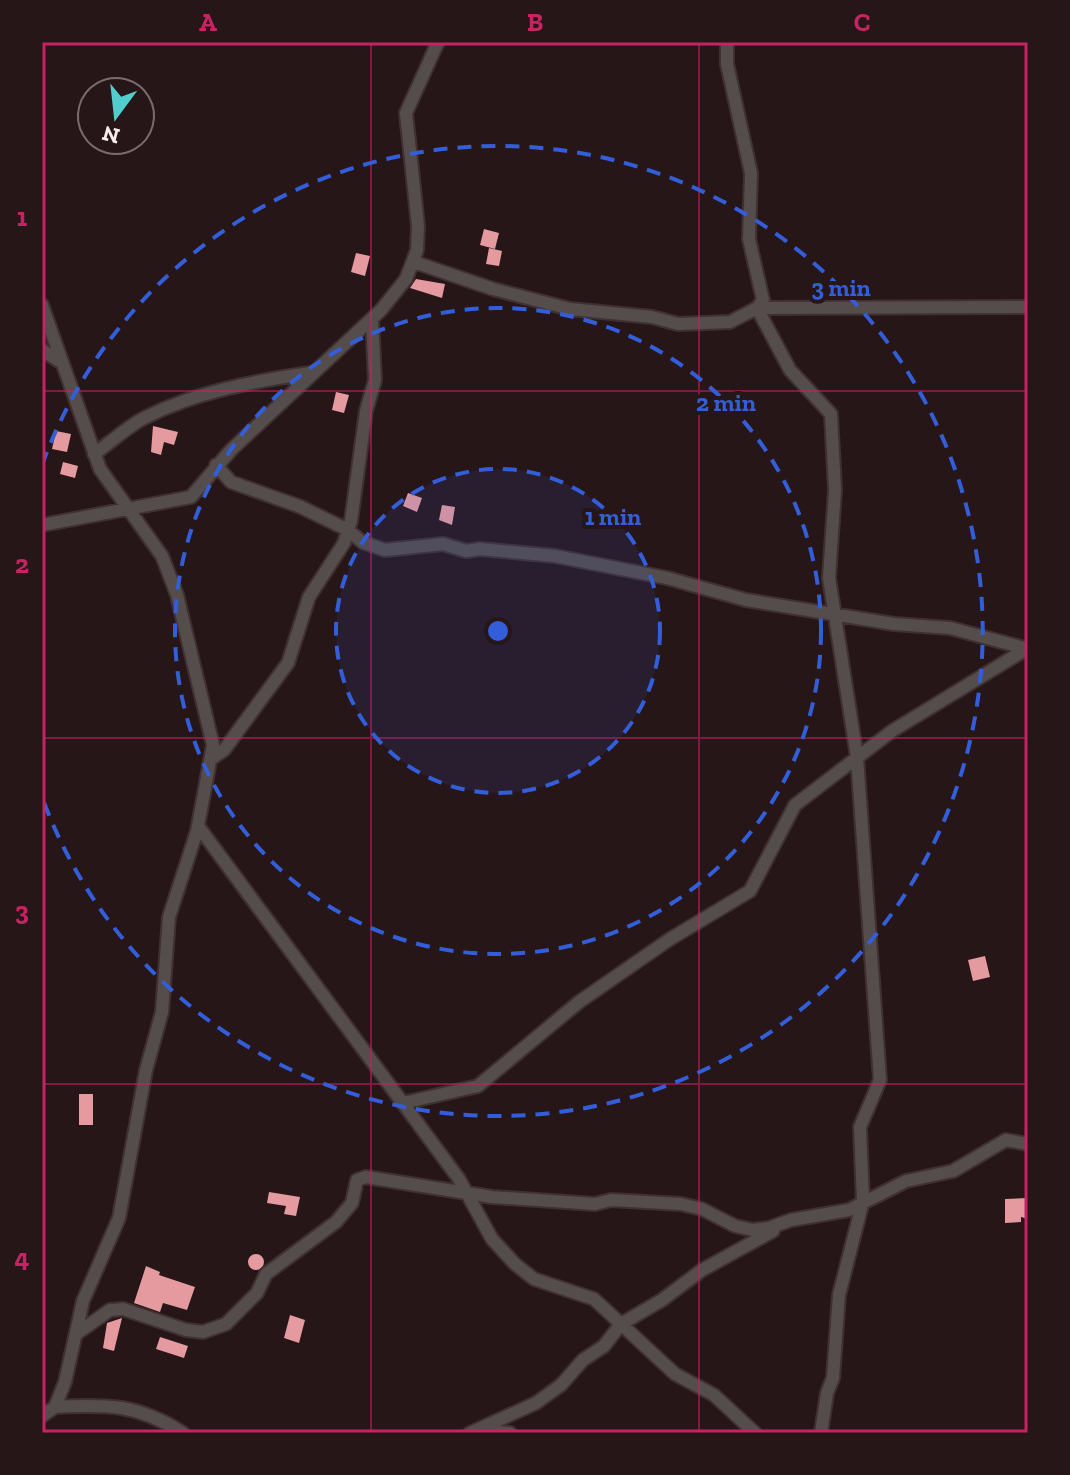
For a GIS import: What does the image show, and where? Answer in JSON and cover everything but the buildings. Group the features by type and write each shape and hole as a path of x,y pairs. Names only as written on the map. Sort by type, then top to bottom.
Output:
{"street":[{"path":"42,525 191,497 216,465 310,373 372,319 406,279 414,262 418,226 406,113 438,42"},
{"path":"414,262 493,289 570,309 652,317 678,324 730,322 757,308 763,300 749,239 753,186 727,64 727,42"},
{"path":"42,305 59,361 94,454 126,507 162,556 177,595 211,732 211,759 198,826 169,917 162,1012 146,1070 119,1218 83,1301 65,1382 55,1407 42,1416"},
{"path":"757,308 1028,307"},
{"path":"757,308 790,370 831,414 835,490 829,578 857,757 880,1080 860,1127 863,1201 839,1295 833,1378 827,1393 821,1433"},
{"path":"211,759 224,750 282,672 309,597 332,563 348,530 366,411 375,380 372,319"},
{"path":"42,350 59,361"},
{"path":"94,454 142,419 181,402 262,380 310,373"},
{"path":"216,465 231,482 301,507 348,530 362,542 385,550 443,544 466,551 480,549 555,556 667,578 746,600 894,624 950,628 1028,648"},
{"path":"403,1103 478,1086 579,1002 670,939 750,891 795,805 892,731 1028,648"},
{"path":"198,826 403,1103 465,1191 492,1239 534,1279 594,1299 675,1374 714,1395 755,1433"},
{"path":"76,1334 110,1310 123,1309 186,1330 203,1332 226,1324 257,1293 266,1274 336,1222 352,1203 357,1180 374,1177 388,1183 492,1197 578,1203 681,1204 753,1230 849,1210 906,1181 953,1171 1006,1140 1028,1144"},
{"path":"471,1432 536,1403 561,1385 583,1360 604,1346 621,1324 662,1300 702,1270 791,1220"},
{"path":"55,1407 123,1406 152,1414 183,1433"},
{"path":"471,1432 510,1433"}]}
